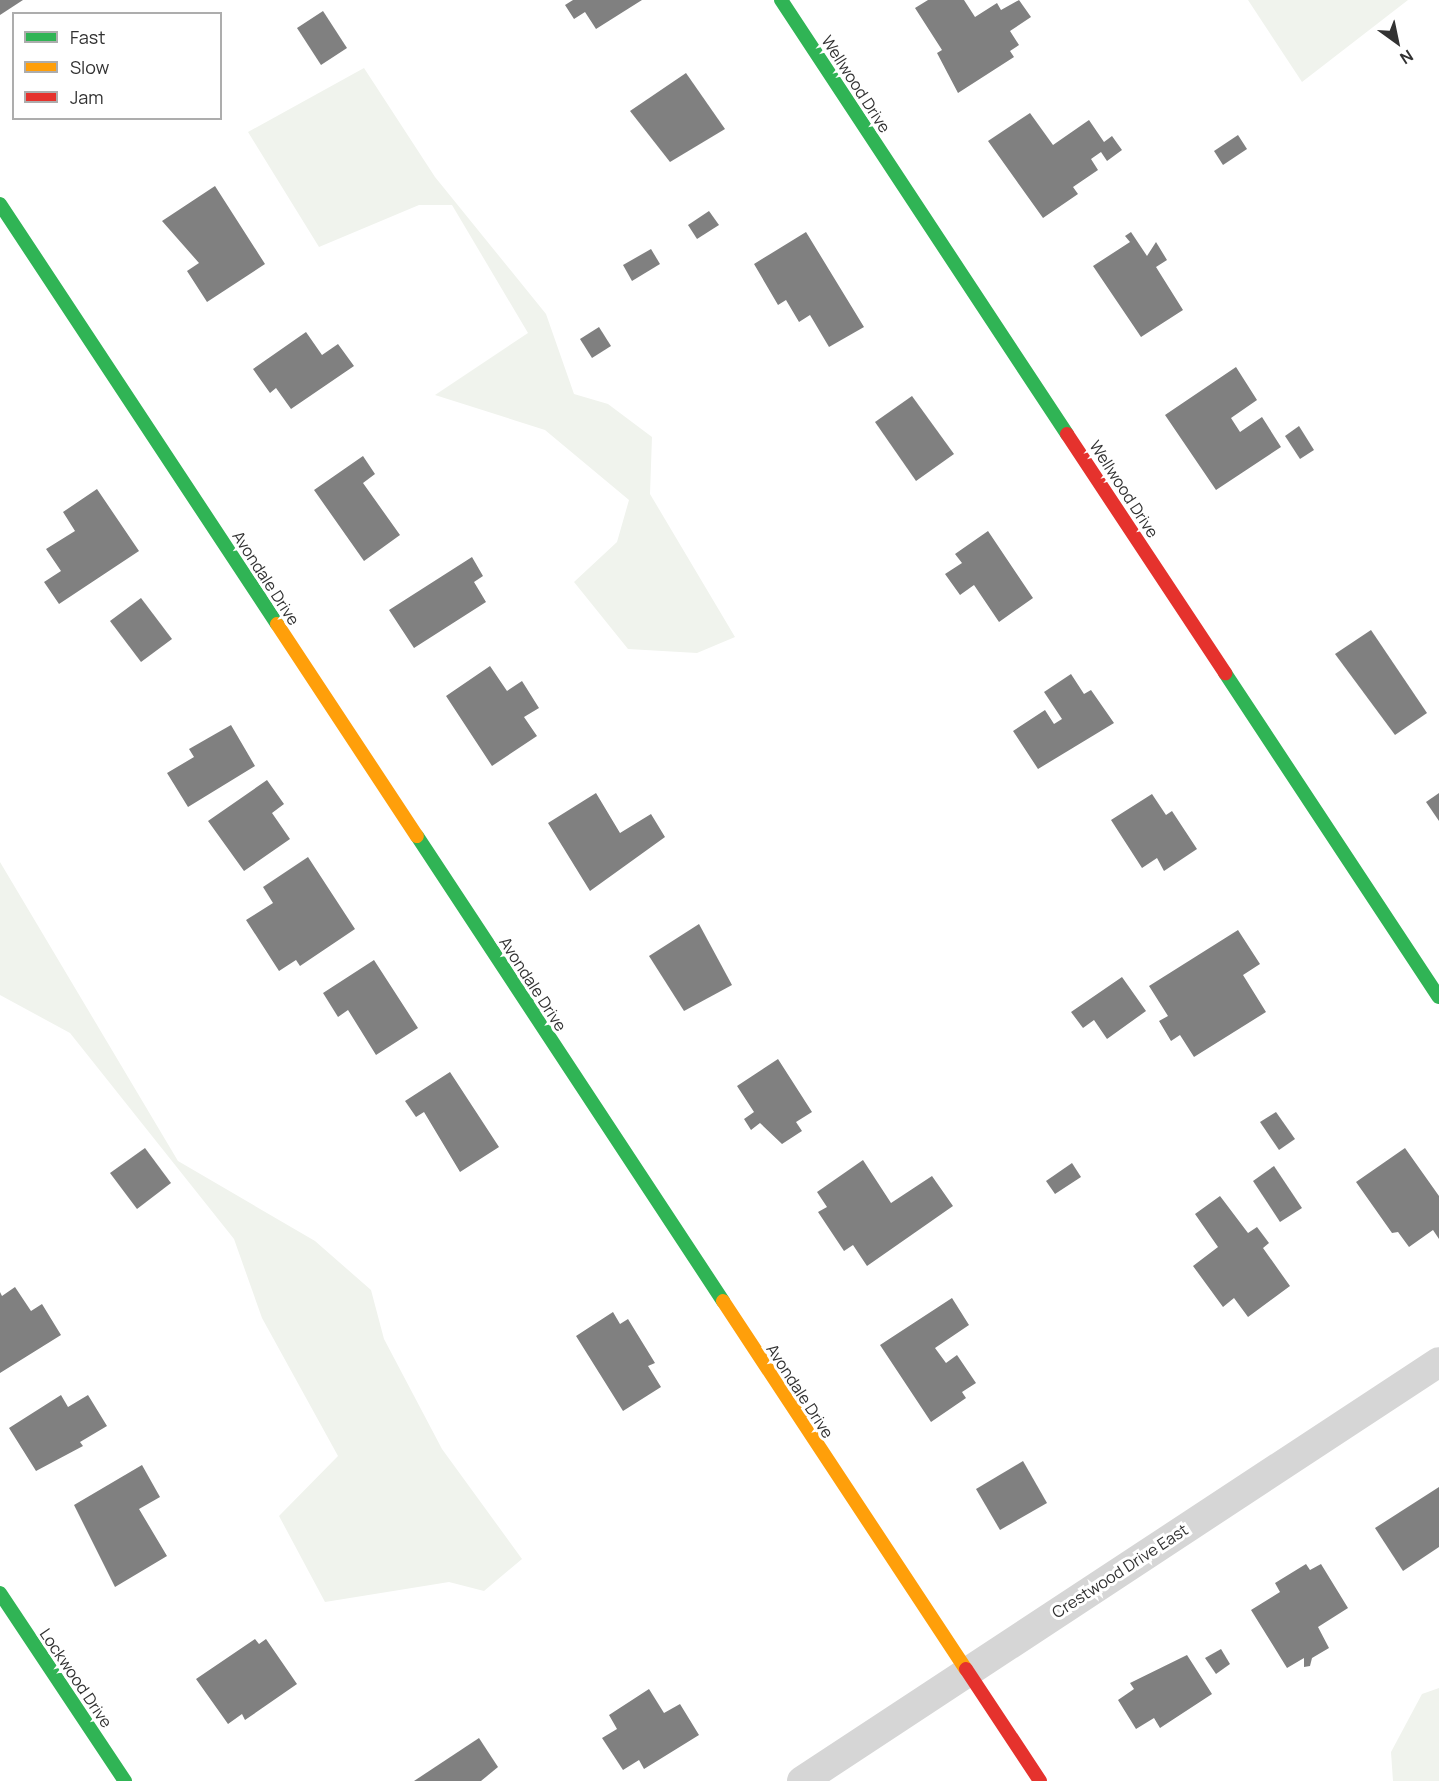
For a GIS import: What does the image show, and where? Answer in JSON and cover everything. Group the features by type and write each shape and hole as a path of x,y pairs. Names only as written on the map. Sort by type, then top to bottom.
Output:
{"street":[{"name":"Wellwood Drive","path":"782,0 1439,997"},
{"name":"Avondale Drive","path":"0,204 1040,1781"},
{"name":"Crestwood Drive East","path":"802,1781 1439,1362"},
{"name":"Lockwood Drive","path":"0,1593 125,1781"}],"shaded area":[{"path":"1248,0 1408,0 1302,82"},
{"path":"364,68 435,177 546,314 574,394 608,404 652,437 650,494 735,637 697,653 628,649 574,582 617,542 629,500 545,430 435,395 528,333 452,205 419,205 319,247 248,132"},
{"path":"0,862 178,1161 315,1241 371,1290 384,1339 442,1449 522,1559 484,1591 449,1582 325,1602 279,1516 338,1456 262,1318 234,1239 70,1033 0,995"},
{"path":"1439,1688 1439,1781 1393,1781 1391,1752 1422,1694"}],"building":[{"path":"0,0 23,0 0,15"},
{"path":"573,0 642,0 596,29 585,12 574,19 565,5"},
{"path":"928,0 964,0 975,17 997,3 1001,10 1019,0 1031,17 1010,31 1019,45 1010,51 1014,57 958,93 937,53 942,50 915,8"},
{"path":"323,11 347,48 321,65 297,28"},
{"path":"686,73 725,129 670,162 630,111"},
{"path":"1030,113 1053,145 1089,120 1104,142 1112,136 1122,150 1107,161 1101,152 1091,159 1098,170 1073,187 1078,194 1043,218 988,141"},
{"path":"1238,135 1247,149 1223,165 1214,151"},
{"path":"215,186 265,264 207,302 187,271 199,263 162,221"},
{"path":"709,211 719,225 697,239 688,225"},
{"path":"806,232 864,327 829,347 810,315 799,322 786,300 778,305 754,264"},
{"path":"1131,232 1147,256 1156,242 1167,260 1156,267 1183,310 1141,337 1093,266 1130,242 1125,236"},
{"path":"651,249 660,264 632,281 623,265"},
{"path":"599,327 611,346 592,358 580,339"},
{"path":"306,332 322,355 338,344 354,366 291,409 276,388 270,393 253,369"},
{"path":"1236,367 1257,400 1231,418 1240,432 1262,417 1281,447 1216,490 1165,415"},
{"path":"912,396 954,454 916,481 875,422"},
{"path":"1299,426 1314,450 1300,459 1285,436"},
{"path":"363,456 375,474 363,483 400,535 364,561 314,490"},
{"path":"97,489 139,551 59,604 44,582 61,571 46,549 75,531 63,512"},
{"path":"988,531 1033,598 999,622 974,585 960,595 945,574 962,563 955,554"},
{"path":"472,557 483,576 474,582 486,602 414,648 389,610"},
{"path":"141,598 172,639 141,662 110,621"},
{"path":"1371,630 1427,713 1395,735 1335,654"},
{"path":"490,666 507,691 522,681 539,708 524,717 537,736 492,766 446,696"},
{"path":"1071,674 1084,694 1091,690 1114,723 1038,769 1013,731 1045,710 1054,724 1062,719 1044,692"},
{"path":"231,725 255,766 188,807 167,773 194,757 189,749"},
{"path":"267,780 284,804 272,813 290,839 244,871 208,821"},
{"path":"596,793 620,833 651,814 665,837 590,891 548,823"},
{"path":"1439,793 1439,821 1426,802"},
{"path":"1152,794 1166,815 1172,811 1197,849 1164,871 1157,858 1142,868 1111,820"},
{"path":"308,857 355,929 300,966 296,960 279,971 246,920 273,903 263,887"},
{"path":"699,924 732,985 684,1011 649,956"},
{"path":"1238,930 1260,964 1243,975 1266,1012 1194,1057 1180,1035 1171,1041 1159,1021 1168,1016 1149,986"},
{"path":"374,960 418,1028 376,1055 348,1010 338,1017 323,993"},
{"path":"1122,977 1146,1011 1107,1039 1094,1020 1083,1028 1071,1012"},
{"path":"778,1059 812,1112 796,1122 802,1131 782,1144 760,1123 751,1130 744,1119 754,1112 737,1086"},
{"path":"450,1072 499,1147 460,1172 424,1112 416,1117 405,1101"},
{"path":"1276,1112 1295,1139 1279,1150 1260,1122"},
{"path":"145,1148 171,1183 137,1209 110,1173"},
{"path":"1405,1148 1439,1196 1439,1239 1433,1230 1409,1247 1398,1232 1392,1233 1356,1182"},
{"path":"863,1160 891,1203 932,1176 953,1206 867,1266 853,1245 844,1251 818,1212 827,1207 817,1192"},
{"path":"1072,1163 1081,1177 1055,1194 1046,1181"},
{"path":"1274,1166 1302,1208 1280,1222 1253,1181"},
{"path":"1220,1196 1248,1233 1257,1227 1269,1243 1263,1248 1290,1286 1248,1317 1234,1298 1223,1307 1193,1266 1218,1247 1195,1214"},
{"path":"15,1287 31,1311 42,1304 61,1335 0,1373 0,1292 2,1296"},
{"path":"952,1298 969,1325 935,1348 946,1363 957,1355 976,1383 962,1392 966,1398 931,1422 880,1345"},
{"path":"613,1312 620,1324 628,1319 655,1363 648,1366 661,1387 623,1411 576,1336"},
{"path":"61,1395 68,1407 88,1395 107,1426 80,1442 83,1446 36,1471 9,1428"},
{"path":"1023,1461 1047,1503 1000,1530 976,1489"},
{"path":"142,1465 160,1497 139,1509 167,1556 115,1587 74,1505"},
{"path":"1439,1487 1439,1547 1403,1571 1375,1528"},
{"path":"1306,1564 1310,1570 1321,1564 1348,1608 1318,1627 1329,1648 1312,1658 1310,1666 1304,1667 1304,1658 1287,1668 1251,1610 1280,1592 1275,1583"},
{"path":"255,1639 259,1644 266,1639 297,1684 245,1720 242,1714 228,1724 196,1679"},
{"path":"1221,1649 1230,1664 1216,1674 1205,1658"},
{"path":"1187,1655 1212,1694 1160,1728 1154,1718 1136,1729 1118,1700 1134,1689 1130,1683"},
{"path":"649,1689 664,1713 680,1704 699,1735 644,1769 639,1760 623,1770 602,1738 617,1729 609,1715"},
{"path":"479,1738 498,1767 481,1781 414,1781"}],"traffic: fast":[{"path":"781,0 1067,434"},
{"path":"0,204 277,624"},
{"path":"1225,673 1439,997"},
{"path":"417,836 723,1301"},
{"path":"0,1593 125,1781"}],"traffic: slow":[{"path":"277,624 417,836"},
{"path":"723,1301 966,1669"}],"traffic: jam":[{"path":"1067,434 1225,673"},
{"path":"966,1669 1040,1781"}]}
